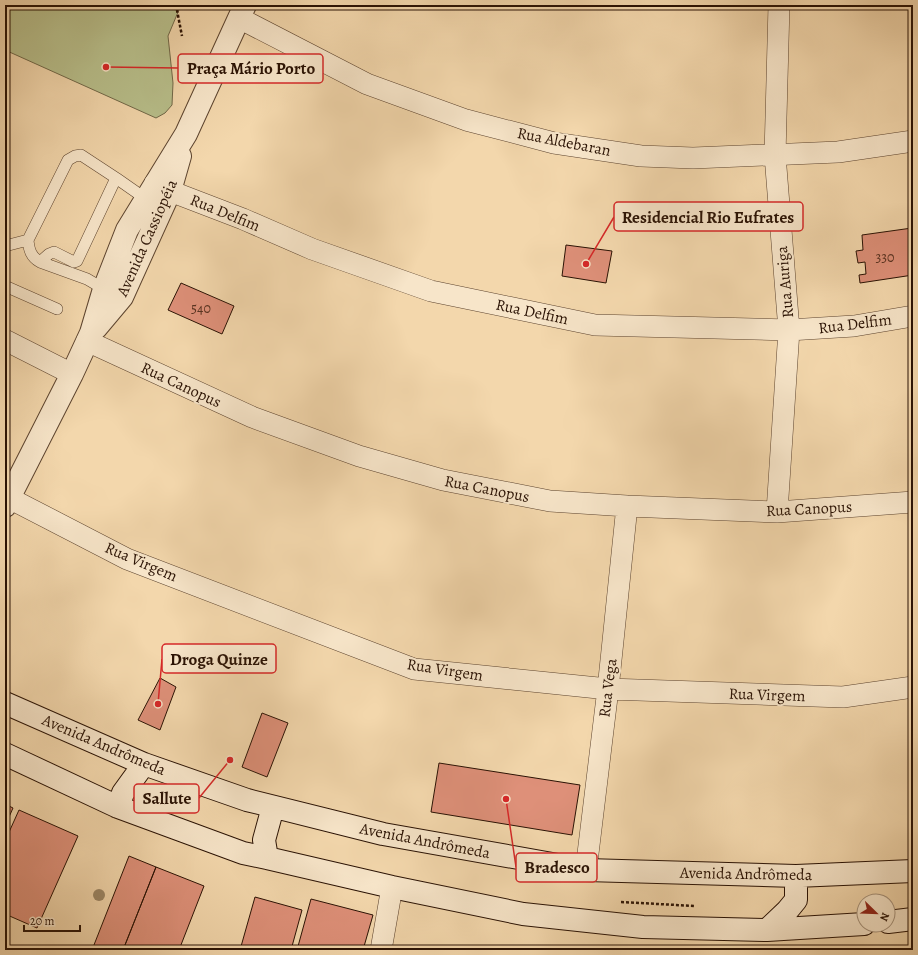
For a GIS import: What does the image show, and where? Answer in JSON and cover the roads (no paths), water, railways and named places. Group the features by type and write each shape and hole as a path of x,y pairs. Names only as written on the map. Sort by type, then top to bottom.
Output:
{"main road":[{"name":"Avenida Cassiopéia","path":"89,337 122,297 157,191 186,134 242,11"},
{"name":"Avenida Cassiopéia","path":"7,502 72,374 89,337 104,288 127,230 157,191"},
{"name":"Avenida Andrômeda","path":"5,703 144,764 247,800 383,834 586,870 796,876 913,871"},
{"path":"5,754 118,807 243,853 392,887 523,914 643,927 767,930 856,924"},
{"path":"118,807 123,793 144,764"},
{"path":"267,858 264,840 273,807"},
{"path":"767,930 796,900 796,876"},
{"path":"896,921 913,919"}],"street":[{"name":"Rua Auriga","path":"777,512 789,330 775,155 779,5"},
{"name":"Rua Aldebaran","path":"242,11 367,84 466,120 554,143 641,156 693,158 838,152 913,141"},
{"name":"Rua Delfim","path":"157,191 243,220 312,249 431,292 595,325 789,330 854,326 913,316"},
{"name":"Rua Canopus","path":"89,337 252,417 359,456 443,480 550,501 627,506 777,512 913,502"},
{"path":"5,340 72,374"},
{"name":"Rua Virgem","path":"7,502 127,559 414,669 608,689 843,697 913,687"},
{"name":"Rua Vega","path":"586,870 608,689 627,506"},
{"path":"380,950 392,887"}],"lane":[{"path":"104,288 87,279 40,262 31,255 29,249 28,240 68,160 81,154 116,178 157,191"},
{"path":"40,262 49,254 54,252 74,262 77,261 116,178"},
{"path":"5,246 28,240"},
{"path":"5,286 57,309"}],"place":[{"name":"Praça Mário Porto","path":"106,67"},
{"name":"Residencial Rio Eufrates","path":"586,264"},
{"name":"Droga Quinze","path":"158,704"},
{"name":"Sallute","path":"230,760"},
{"name":"Bradesco","path":"506,799"}]}
